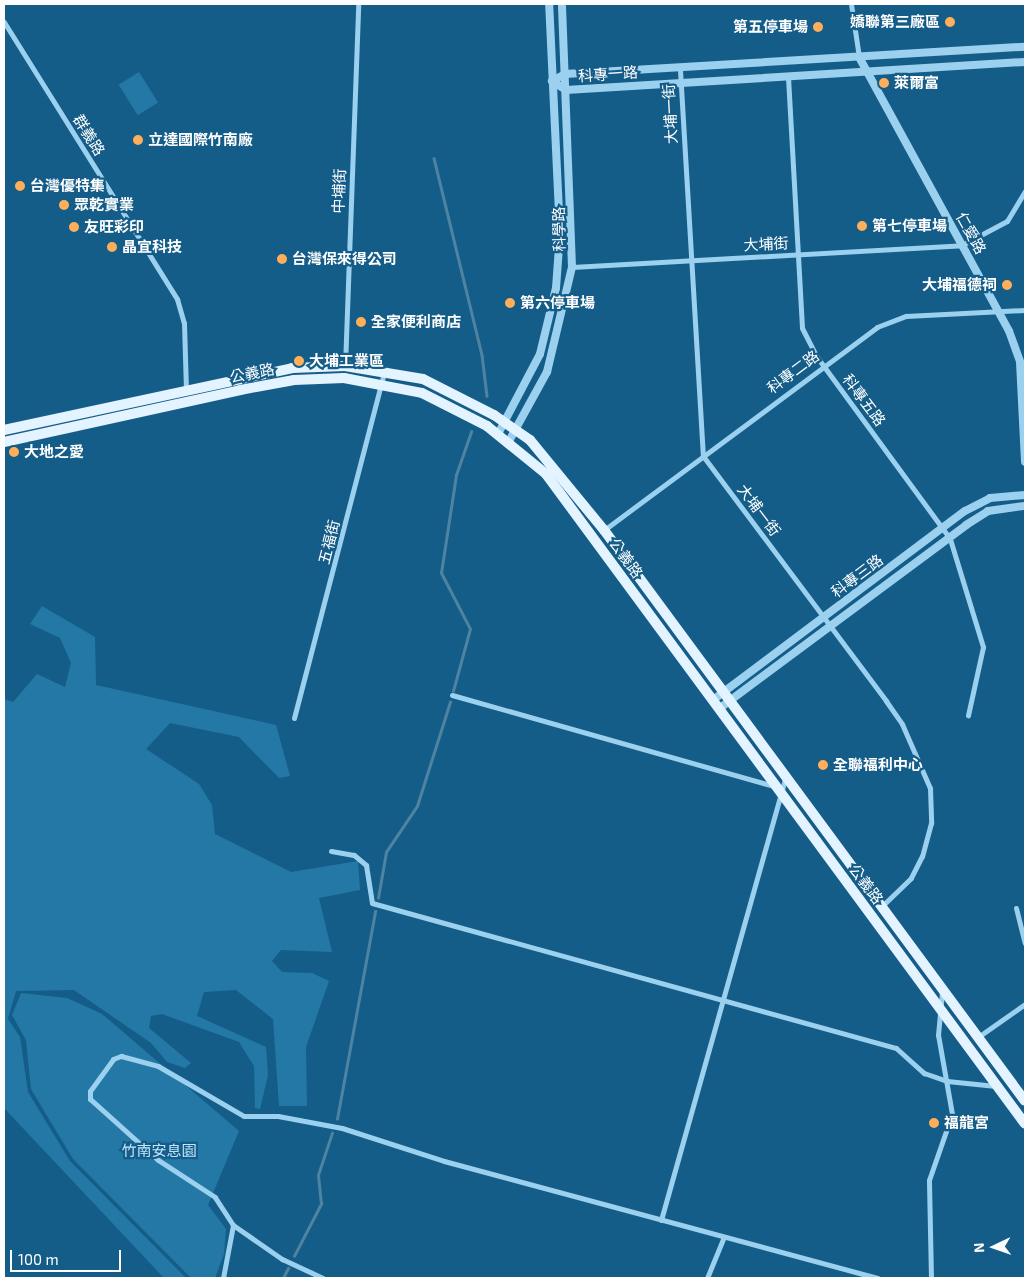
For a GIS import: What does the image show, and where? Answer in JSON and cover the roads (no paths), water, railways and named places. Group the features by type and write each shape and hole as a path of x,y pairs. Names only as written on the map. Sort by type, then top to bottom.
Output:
{"main road":[{"name":"公義路","path":"4,430 185,389 292,368 345,366 384,370 423,379 463,396 516,432 554,467 604,530 785,779 1025,1101"},
{"name":"公義路","path":"4,442 294,380 344,378 381,382 457,407 509,441 546,474 720,708 780,795 941,1008 1025,1124"}],"street":[{"name":"中埔街","path":"344,378 358,4"},
{"name":"科學路","path":"498,434 540,354 555,295 560,234 549,4"},
{"name":"科學路","path":"509,441 516,432 550,363 572,267 562,4"},
{"path":"851,4 859,57"},
{"name":"群義路","path":"4,22 177,299 184,323 185,389 189,402"},
{"name":"科專一路","path":"1025,47 680,70 565,74 552,81 566,90 1025,62"},
{"name":"仁愛路","path":"859,57 998,312 1020,362 1025,462"},
{"name":"大埔一街","path":"680,70 703,456 825,617 902,724 930,788 933,807 922,856 912,878 880,907"},
{"name":"科專五路","path":"788,77 802,328 822,365 950,539 983,647 968,715"},
{"path":"962,245 1007,221 1025,191"},
{"name":"大埔街","path":"572,267 962,245"},
{"name":"科專二路","path":"604,530 822,365 877,327 906,316 1025,310"},
{"name":"五福街","path":"294,718 384,370"},
{"name":"科專三路","path":"713,700 943,527 990,498 1025,495"},
{"name":"科專三路","path":"720,708 988,512 1025,506"},
{"path":"667,639 689,645"},
{"path":"452,695 774,786 785,779"},
{"path":"661,1220 785,779"},
{"path":"331,851 354,855 366,865 372,903 896,1048 924,1073 947,1081 997,1086"},
{"path":"1016,908 1025,943"},
{"path":"931,1278 928,1192 951,1126 947,1081 938,1035 942,989"},
{"path":"978,1037 1025,1004"},
{"path":"323,1278 282,1259 232,1224 216,1197 158,1160 90,1099 90,1091 113,1059 121,1056 158,1066 244,1116 317,1122 722,1239 876,1278"},
{"path":"223,1278 233,1242 232,1224"},
{"path":"707,1278 722,1239"}],"waterway":[{"path":"434,158 482,355 487,396"},
{"path":"453,691 470,629 441,573 456,475 471,432"},
{"path":"378,898 386,852 417,806 450,702"},
{"path":"337,1119 375,911"},
{"path":"294,1256 321,1204 318,1175 332,1133"},
{"path":"283,1278 288,1268"}],"place":[{"name":"嬌聯第三廠區","path":"950,22"},
{"name":"第五停車場","path":"818,27"},
{"name":"萊爾富","path":"884,83"},
{"name":"立達國際竹南廠","path":"138,140"},
{"name":"台灣優特集","path":"20,186"},
{"name":"眾乾實業","path":"64,205"},
{"name":"第七停車場","path":"862,226"},
{"name":"友旺彩印","path":"74,227"},
{"name":"晶宜科技","path":"112,247"},
{"name":"台灣保來得公司","path":"282,259"},
{"name":"大埔福德祠","path":"1007,285"},
{"name":"第六停車場","path":"510,303"},
{"name":"全家便利商店","path":"361,322"},
{"name":"大埔工業區","path":"299,361"},
{"name":"大地之愛","path":"14,452"},
{"name":"全聯福利中心","path":"823,765"},
{"name":"福龍宮","path":"934,1123"}],"park label":[{"name":"竹南安息園","path":"159,1151"}]}
